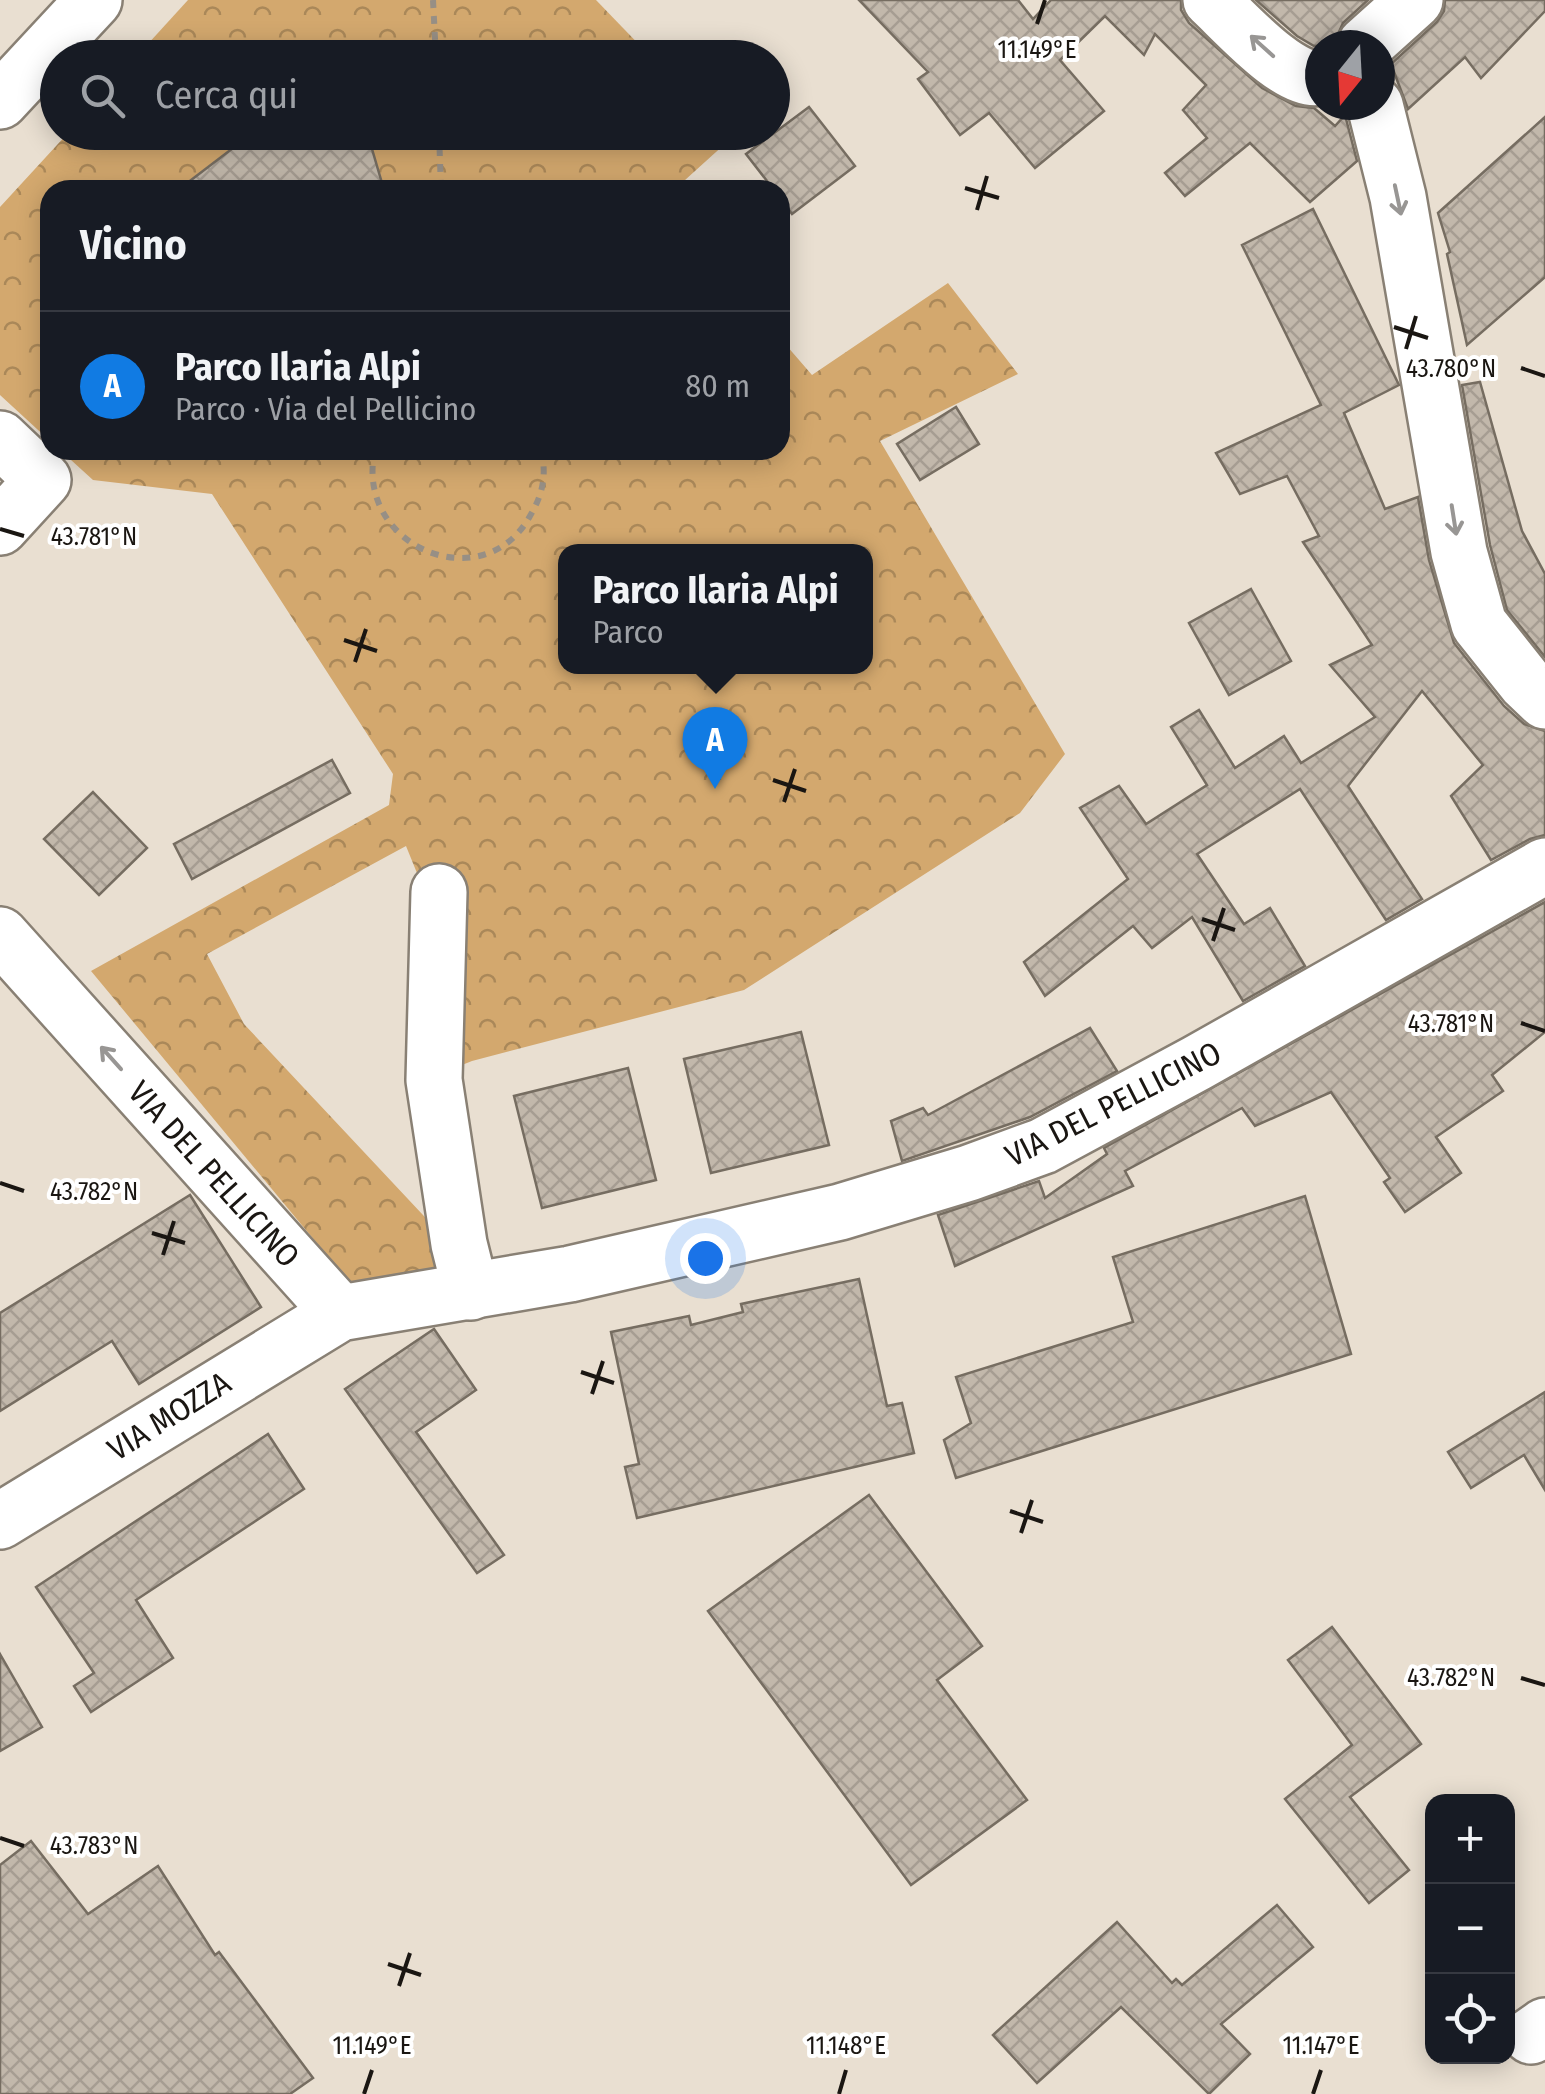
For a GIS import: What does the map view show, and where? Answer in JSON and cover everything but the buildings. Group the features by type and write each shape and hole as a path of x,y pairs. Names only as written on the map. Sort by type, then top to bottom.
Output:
{"street":[{"path":"57,40 94,0"},
{"path":"1210,0 1292,73 1305,77"},
{"path":"1382,30 1415,0"},
{"path":"0,101 40,58"},
{"path":"1379,120 1398,197 1459,552 1469,588 1480,624 1545,701"},
{"path":"0,438 43,480 0,527"},
{"name":"VIA DEL PELLICINO","path":"0,936 340,1313 570,1274 840,1212 969,1174 1043,1146 1197,1064 1545,866"},
{"path":"438,892 434,1080 470,1292"},
{"name":"VIA MOZZA","path":"0,1521 340,1313"}],"path":[{"path":"434,0 435,40"},
{"path":"440,150 441,180"},
{"path":"373,460 374,494 386,519 406,541 423,551 452,558 484,554 522,532 542,496 544,460"}],"green space":[{"path":"188,0 596,0 635,40 152,40"},
{"path":"52,150 718,150 685,180 40,180 40,432 0,395 0,207"},
{"path":"948,283 1018,374 880,441 1065,754 1020,813 744,990 472,1061 442,1073 419,878 406,846 207,954 244,1024 438,1231 443,1271 349,1282 91,971 389,805 393,774 212,494 93,480 71,460 790,460 790,350 812,375"}],"place":[{"name":"Parco Ilaria Alpi","path":"715,789"}]}
